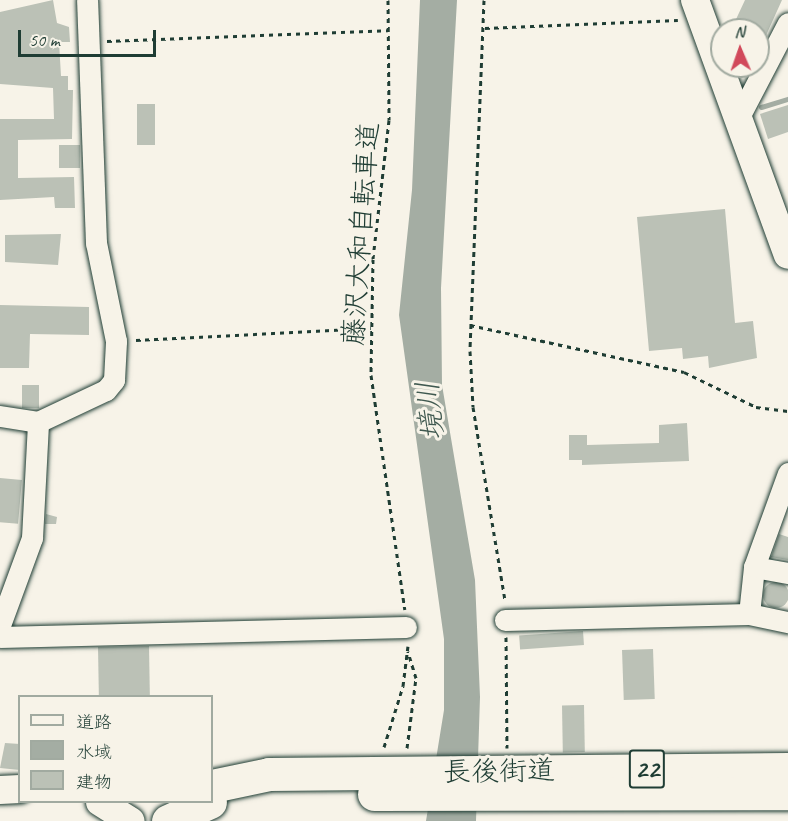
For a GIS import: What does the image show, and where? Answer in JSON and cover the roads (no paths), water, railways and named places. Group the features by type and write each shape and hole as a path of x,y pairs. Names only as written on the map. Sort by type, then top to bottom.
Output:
{"main road":[{"name":"長後街道","path":"496,778 788,769"},
{"name":"長後街道","path":"213,801 252,791 396,773"},
{"name":"長後街道","path":"213,786 269,774 396,773 788,793"},
{"path":"160,821 181,803"},
{"name":"長後街道","path":"168,821 207,803"}],"street":[{"path":"0,416 38,422 106,390 117,365 116,341 96,243 87,0"},
{"path":"698,9 788,254"},
{"path":"738,119 788,23"},
{"path":"0,625 32,538 38,422"},
{"path":"749,614 754,567 788,473"},
{"path":"754,567 788,573"},
{"path":"505,620 749,614 788,622"},
{"path":"0,637 406,627"},
{"path":"0,790 18,789"},
{"path":"103,803 130,821"}],"water":[{"name":"境川","path":"420,0 457,0 441,288 442,385 475,580 480,697 476,821 426,821 444,710 444,639 399,315 412,190"}],"waterway":[{"path":"761,107 788,99"}]}
